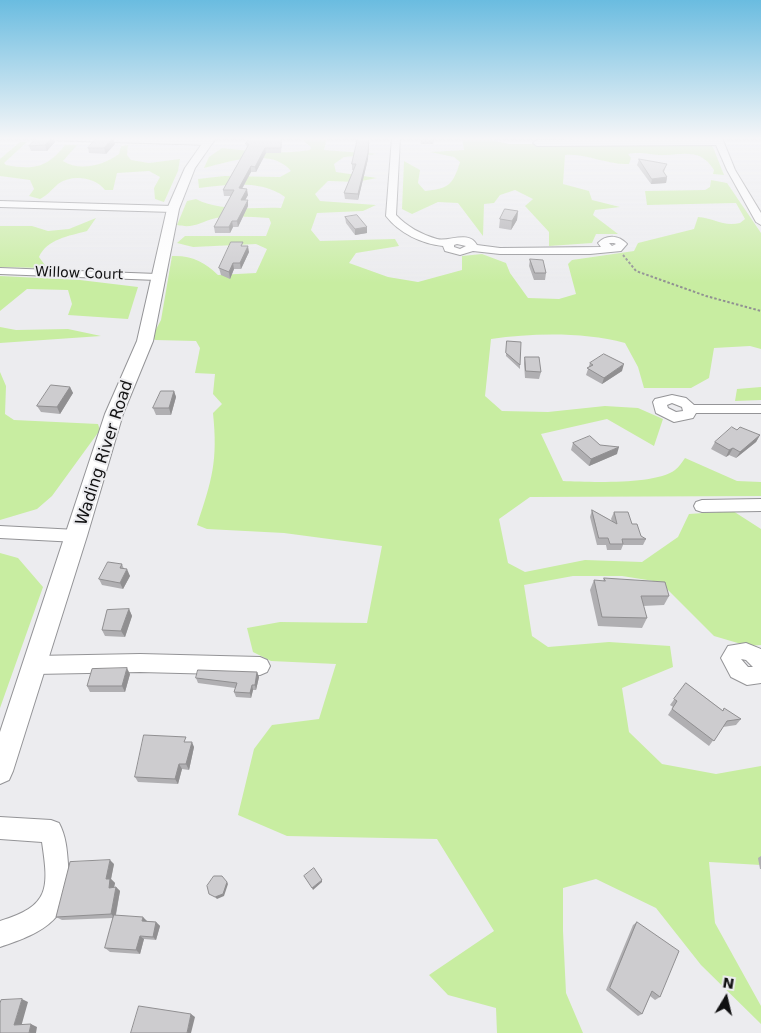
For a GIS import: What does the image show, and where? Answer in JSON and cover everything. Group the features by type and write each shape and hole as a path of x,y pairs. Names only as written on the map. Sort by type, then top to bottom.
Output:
{"main road":[{"name":"Wading River Road","path":"0,771 77,536 114,414 145,341 173,208 182,186"}],"street":[{"path":"393,186 391,216 412,233 448,243 447,247 456,252 464,252 472,248 500,251 580,251 612,248"},
{"path":"741,186 761,222"},
{"path":"0,204 173,208"},
{"name":"Willow Court","path":"0,271 157,277"},
{"path":"690,409 761,409"},
{"path":"702,506 761,506"},
{"path":"0,532 77,536"},
{"path":"761,662 755,655 745,651 735,652 731,658 734,667 742,674 752,677 761,673"},
{"path":"35,665 140,663 260,666"},
{"path":"0,828 51,831 58,873 56,894 44,915 34,922 0,934"}],"path":[{"path":"612,248 636,270 706,296 761,311"}],"green space":[{"path":"33,186 56,186 40,199 29,196 34,189"},
{"path":"101,186 114,186 113,190 105,190"},
{"path":"155,186 171,186 164,202 155,199"},
{"path":"199,186 219,186 199,188"},
{"path":"258,186 323,186 315,194 320,201 376,205 363,211 317,213 311,230 320,241 395,239 399,246 356,253 349,263 388,277 418,282 462,270 462,256 482,254 506,263 510,273 528,298 559,299 576,294 568,264 572,260 634,251 638,243 694,229 698,217 729,224 740,223 745,219 736,203 647,205 645,191 705,190 710,186 729,186 761,233 761,349 750,346 714,348 709,378 691,388 644,388 638,367 625,343 575,335 491,339 485,396 502,411 548,412 605,406 638,408 663,419 654,446 607,419 541,434 563,481 621,482 653,478 666,475 675,470 685,458 737,481 761,482 761,496 530,497 499,519 508,563 525,572 585,560 642,562 678,537 689,514 733,511 761,529 761,645 748,646 714,636 660,582 622,576 573,576 524,585 532,636 548,647 609,642 670,646 673,667 622,688 629,732 662,764 716,774 761,766 761,865 709,862 715,923 761,1006 761,1024 701,965 656,908 596,879 563,888 566,993 583,1033 497,1033 496,1008 448,995 429,975 494,931 437,839 287,836 238,815 254,749 272,725 319,719 336,664 271,661 253,652 247,628 280,622 367,623 382,546 284,533 207,529 197,525 207,495 214,458 213,413 222,404 213,394 215,374 195,373 200,348 196,341 155,340 152,337 161,320 172,256 197,260 208,266 218,275 256,273 267,249 256,244 193,247 177,243 185,236 266,236 271,223 269,218 236,216 216,218 193,226 177,225 187,201 196,199 216,206 237,208 281,208 285,197"},
{"path":"403,186 421,186 425,191 444,187 571,186 589,191 592,200 620,207 595,210 593,215 618,234 596,234 592,243 549,246 549,232 525,206 533,199 515,190 500,195 494,203 484,204 483,236 458,203 438,202 412,214 402,209"},
{"path":"96,218 87,231 59,239 47,246 39,257 47,268 0,267 0,226 32,226 48,231 69,229"},
{"path":"0,276 80,280 138,287 128,319 68,315 72,304 68,290 27,289 0,311"},
{"path":"0,327 16,330 68,329 101,336 0,343"},
{"path":"0,372 6,386 5,414 14,420 98,424 100,430 52,496 37,509 0,520"},
{"path":"761,387 761,400 735,401 737,389"},
{"path":"0,553 18,558 43,587 0,708"}],"building":[{"path":"225,186 240,186 239,188 247,189 241,200 248,200 237,221 232,221 229,227 214,227 234,190 223,190"},
{"path":"347,186 360,186 358,194 344,193"},
{"path":"505,209 518,211 512,221 500,219"},
{"path":"357,215 367,227 355,229 345,217"},
{"path":"231,242 243,242 241,246 248,246 240,263 233,263 229,272 219,268"},
{"path":"530,259 543,260 546,273 535,273"},
{"path":"507,341 521,342 520,365 506,353"},
{"path":"604,354 624,364 604,378 587,368 593,365 590,363"},
{"path":"525,357 539,357 541,372 526,371"},
{"path":"51,385 70,387 57,407 37,406"},
{"path":"161,391 174,391 169,408 153,408"},
{"path":"732,427 737,430 740,427 760,435 740,452 733,448 729,450 715,442"},
{"path":"590,436 600,445 619,447 591,459 573,443"},
{"path":"592,510 617,524 614,512 628,512 632,524 637,524 641,536 646,539 622,539 623,544 610,544 608,538 599,538"},
{"path":"108,562 122,564 120,568 127,569 120,583 99,579"},
{"path":"604,578 665,582 669,596 641,596 647,618 602,617 594,580 605,581"},
{"path":"129,609 121,631 102,630 107,610"},
{"path":"127,668 122,686 87,686 92,669"},
{"path":"198,670 257,672 255,685 252,685 250,693 234,692 237,683 196,678"},
{"path":"686,683 723,711 724,708 741,719 727,721 714,741 672,709 677,701 674,699"},
{"path":"144,735 186,737 184,742 192,742 186,764 179,764 175,779 135,777"},
{"path":"110,860 106,879 110,879 109,888 116,887 111,914 56,917 70,862"},
{"path":"314,868 322,880 312,888 304,876"},
{"path":"214,876 222,876 227,882 223,894 215,897 209,894 207,886"},
{"path":"114,915 143,917 142,921 156,922 153,937 140,936 136,950 105,948"},
{"path":"637,922 679,951 660,997 652,991 642,1014 610,988"},
{"path":"22,999 14,1025 31,1024 29,1033 0,1033 1,1000"},
{"path":"139,1006 191,1014 187,1033 131,1033"}]}
